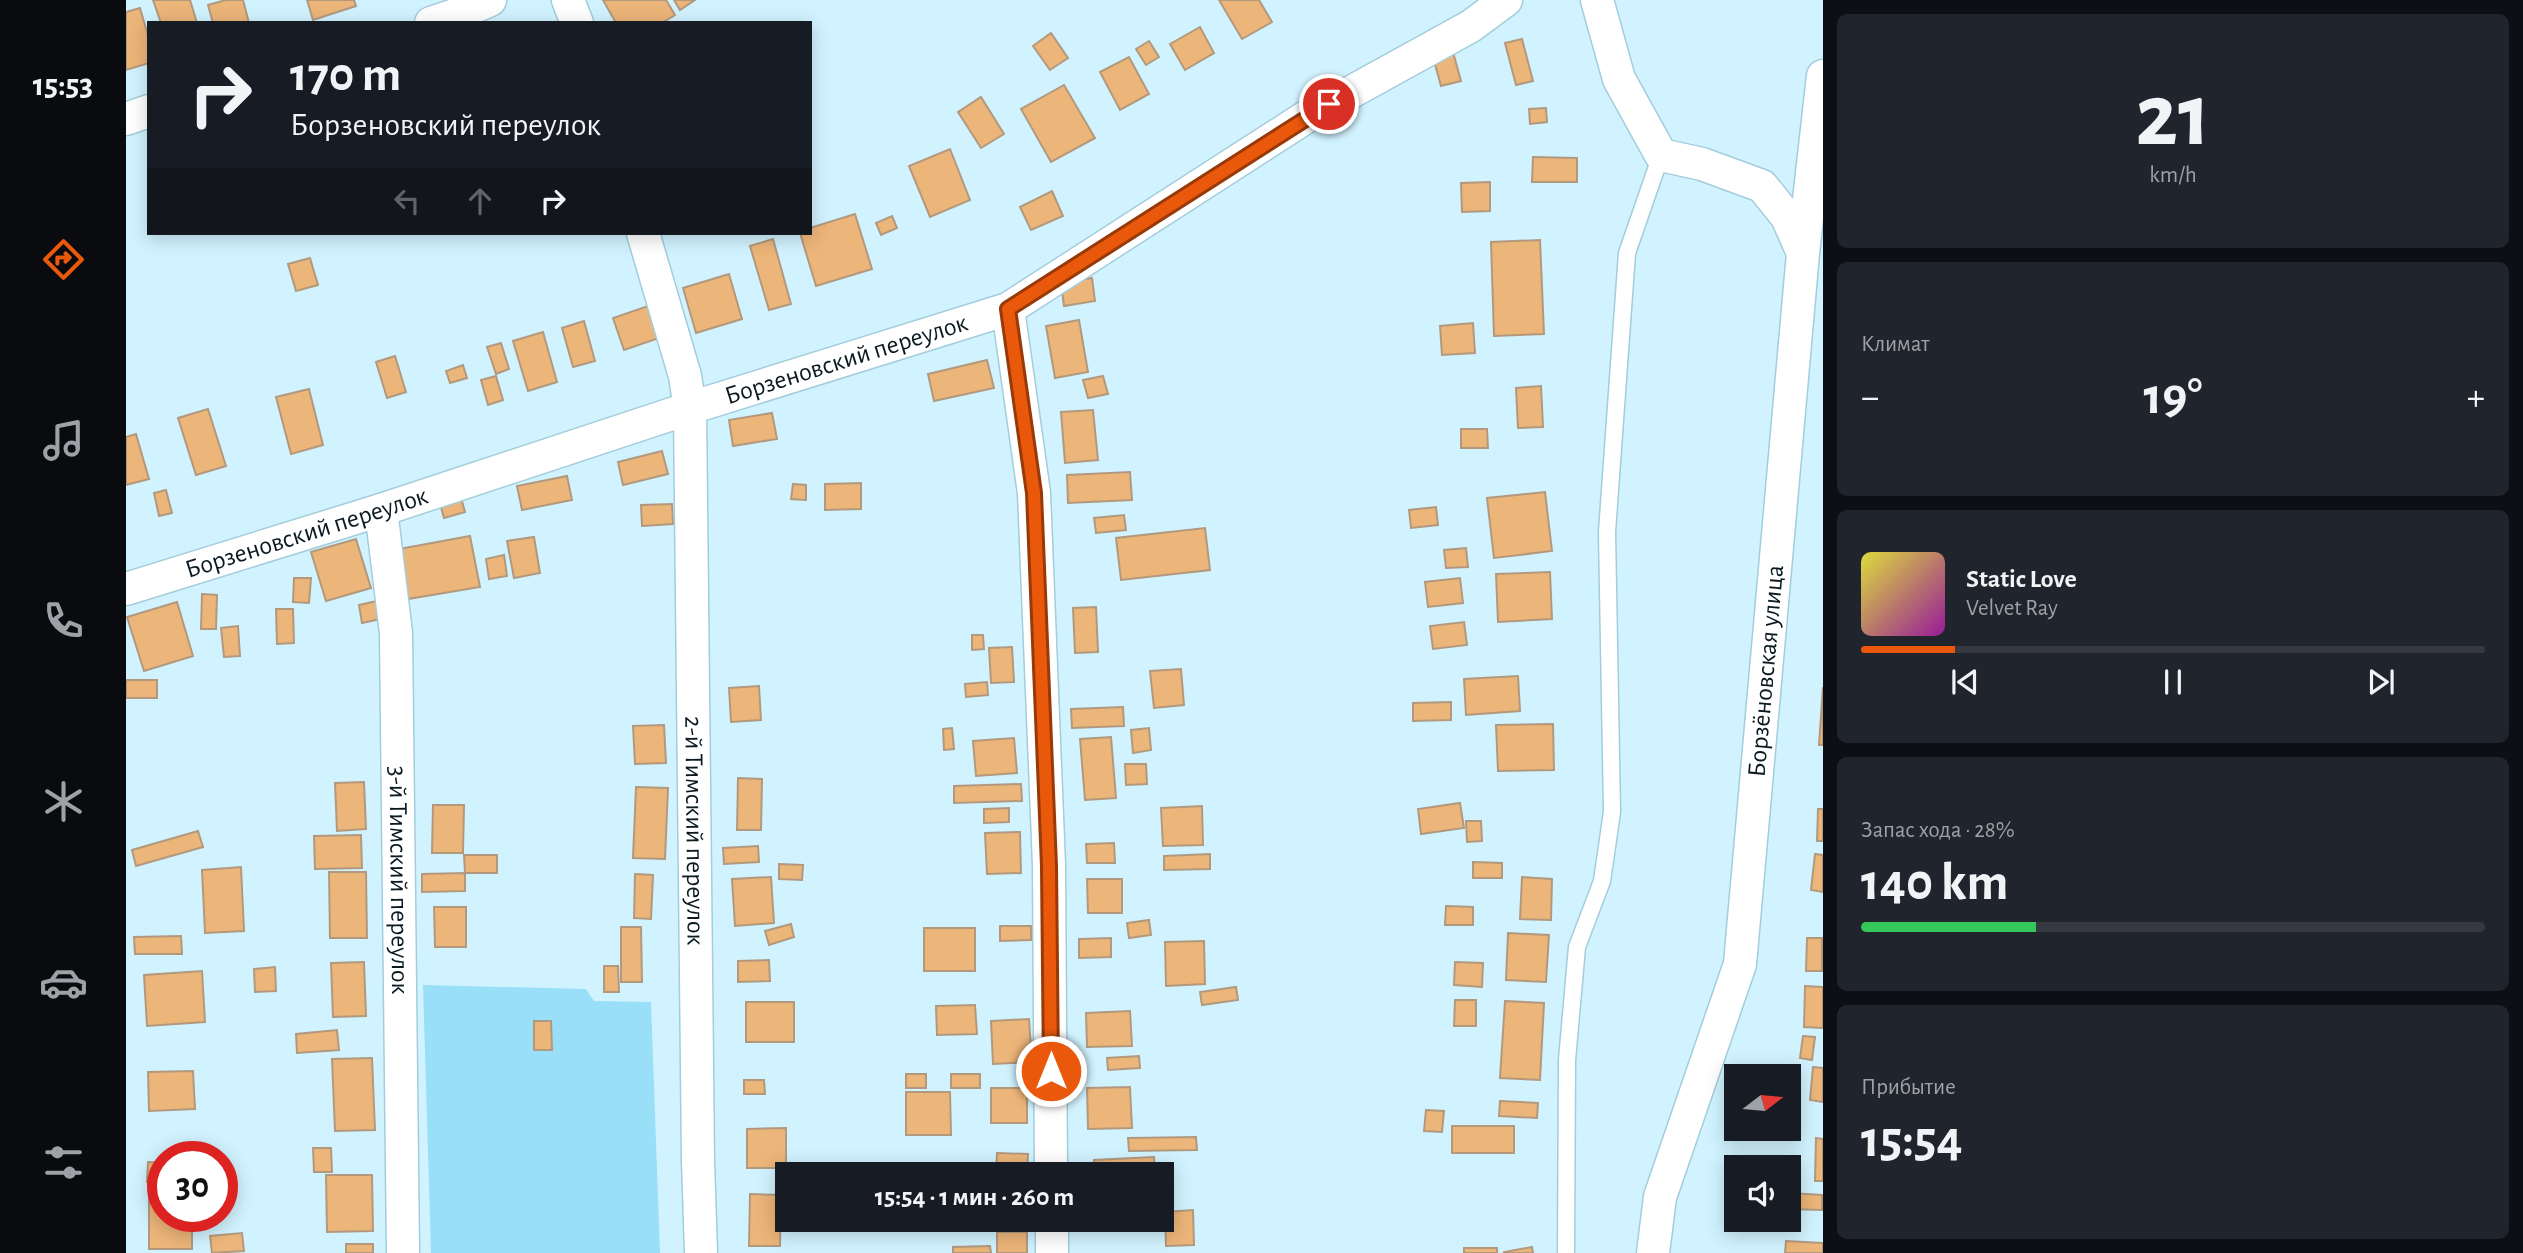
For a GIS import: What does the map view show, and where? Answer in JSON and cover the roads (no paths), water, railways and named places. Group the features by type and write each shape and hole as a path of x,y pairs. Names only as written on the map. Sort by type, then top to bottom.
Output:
{"street":[{"path":"437,21 490,0"},
{"path":"568,0 576,21"},
{"name":"Борзеновский переулок","path":"126,589 1008,309 1306,117 1471,26 1506,0"},
{"path":"1597,0 1619,79 1661,155 1702,164 1762,186 1787,217 1802,253"},
{"name":"Борзёновская улица","path":"1653,1253 1660,1198 1740,964 1802,253 1823,76"},
{"path":"126,118 147,112"},
{"name":"2-й Тимский переулок","path":"644,235 682,366 690,408 701,1253"},
{"path":"1008,309 1034,493 1049,866 1051,1162"},
{"name":"3-й Тимский переулок","path":"381,510 396,633 403,1253"},
{"path":"1052,1232 1052,1253"}],"lane":[{"path":"1566,1253 1567,1060 1577,947 1602,881 1612,812 1607,532 1627,253 1661,155"}]}
